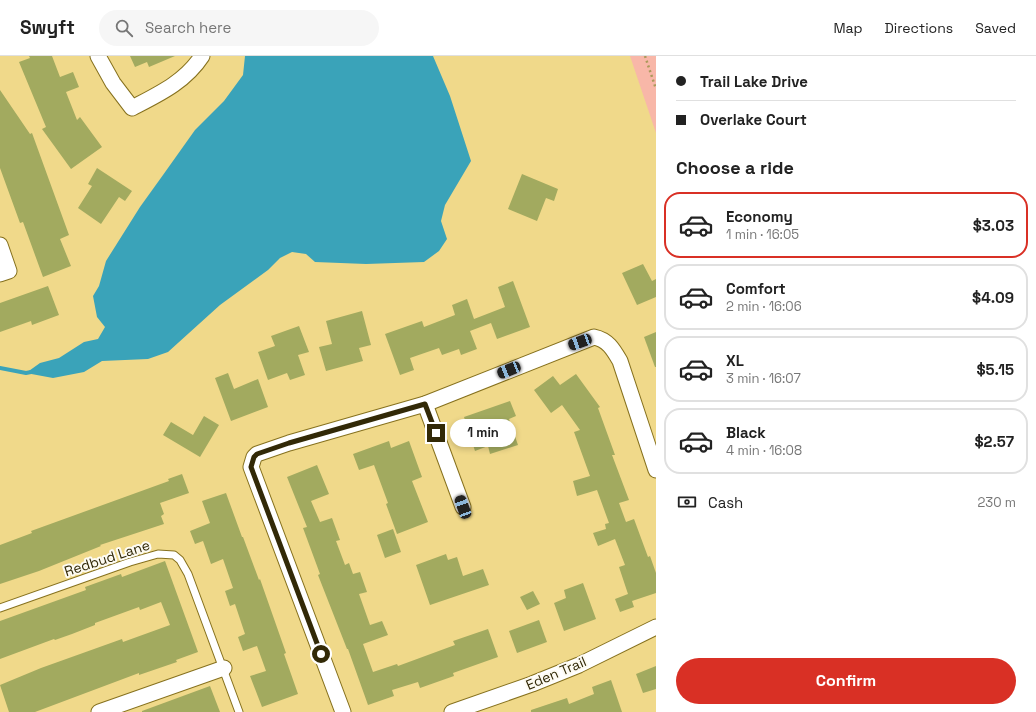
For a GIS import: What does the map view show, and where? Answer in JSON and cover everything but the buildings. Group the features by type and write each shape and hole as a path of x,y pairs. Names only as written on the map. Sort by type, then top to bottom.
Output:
{"street":[{"path":"98,56 113,83 132,108 176,84 190,72 202,56"},
{"path":"0,245 5,272"},
{"path":"343,712 251,467 254,457 257,454 289,443 425,404 594,337 601,338 611,345 620,361 656,470"},
{"path":"425,404 463,507"},
{"name":"Eden Trail","path":"452,712 532,684 579,665 656,627"},
{"path":"99,712 224,668"}],"lane":[{"name":"Redbud Lane","path":"0,608 130,562 158,554 174,555 180,560 188,574 239,712"}],"path":[{"path":"645,56 656,89"}],"shaded area":[{"path":"630,56 656,56 656,133"}],"water":[{"path":"245,56 433,56 450,96 471,161 445,205 441,221 447,239 439,251 424,262 366,264 315,262 306,254 292,252 280,258 268,270 220,305 168,352 148,359 102,361 84,372 53,378 26,373 40,363 59,358 84,342 98,339 105,327 97,317 93,296 99,286 106,261 140,207 195,130 224,101 243,75"}],"waterway":[{"path":"0,368 26,373 31,372"}],"route":[{"path":"321,654 251,467 254,457 257,454 289,443 425,404 436,433"}]}
